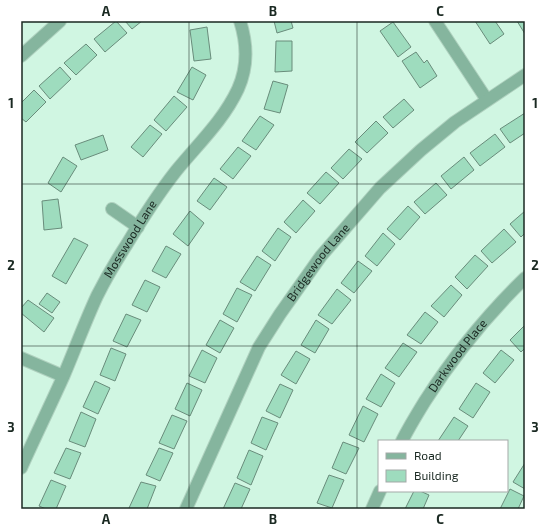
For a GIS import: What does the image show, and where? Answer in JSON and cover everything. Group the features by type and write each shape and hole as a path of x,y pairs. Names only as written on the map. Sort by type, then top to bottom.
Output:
{"street":[{"path":"21,56 60,21"},
{"name":"Mosswood Lane","path":"21,468 63,376 97,296 119,256 176,171 224,114 231,103 243,74 245,61 246,47 240,21"},
{"path":"435,21 488,100"},
{"name":"Bridgewood Lane","path":"186,509 259,347 300,284 339,235 380,188 421,150 455,122 525,75"},
{"path":"112,209 138,227"},
{"name":"Darkwood Place","path":"403,440 451,362 508,295 525,278"},
{"path":"21,358 63,376"},
{"path":"372,509 380,492"}],"building":[{"path":"116,21 127,33 105,52 94,39"},
{"path":"125,21 142,21 132,29"},
{"path":"274,21 291,21 293,28 277,33"},
{"path":"475,21 495,21 504,34 490,44"},
{"path":"517,21 525,21 525,34"},
{"path":"393,22 411,47 398,57 380,31"},
{"path":"207,27 211,59 194,61 190,30"},
{"path":"276,41 292,41 292,71 275,72"},
{"path":"86,44 97,55 76,75 64,63"},
{"path":"416,52 424,63 427,60 437,76 420,88 402,61"},
{"path":"60,67 71,79 50,99 39,86"},
{"path":"192,67 206,75 193,100 177,92"},
{"path":"273,81 288,85 280,113 264,109"},
{"path":"34,90 46,102 26,122 21,118 21,103"},
{"path":"174,96 187,107 166,131 154,120"},
{"path":"404,99 414,110 393,128 383,117"},
{"path":"525,113 525,133 510,143 500,129"},
{"path":"260,116 274,125 256,150 242,141"},
{"path":"376,121 388,133 367,153 355,142"},
{"path":"150,125 162,134 143,157 131,147"},
{"path":"495,134 505,147 480,166 470,153"},
{"path":"103,135 108,150 81,160 75,145"},
{"path":"238,147 251,156 233,179 220,169"},
{"path":"349,149 362,159 343,179 331,168"},
{"path":"63,157 77,166 61,192 48,183"},
{"path":"464,157 474,170 451,189 441,176"},
{"path":"326,172 339,183 320,204 307,193"},
{"path":"214,178 227,187 210,210 197,201"},
{"path":"436,183 447,195 425,214 414,202"},
{"path":"58,199 62,228 44,230 42,201"},
{"path":"303,200 315,211 296,233 284,222"},
{"path":"408,206 420,217 400,240 387,229"},
{"path":"190,211 204,223 188,246 173,234"},
{"path":"525,211 525,233 521,237 510,224"},
{"path":"278,228 291,237 275,261 262,251"},
{"path":"504,229 516,242 492,263 481,251"},
{"path":"383,233 395,244 377,266 365,256"},
{"path":"74,238 88,245 66,284 52,276"},
{"path":"166,246 181,254 166,278 152,271"},
{"path":"475,255 488,266 467,289 455,277"},
{"path":"257,256 271,265 255,291 240,282"},
{"path":"358,261 372,271 354,293 341,283"},
{"path":"145,280 160,287 147,312 132,305"},
{"path":"451,285 462,295 444,317 431,306"},
{"path":"237,288 252,295 237,322 223,314"},
{"path":"337,289 351,300 332,324 318,315"},
{"path":"47,293 60,302 52,313 39,304"},
{"path":"28,300 54,318 44,332 21,313 21,308"},
{"path":"425,312 438,322 421,344 407,335"},
{"path":"126,314 141,320 127,347 113,341"},
{"path":"220,320 234,328 220,353 206,345"},
{"path":"316,320 329,329 315,353 301,345"},
{"path":"525,325 525,348 521,352 510,340"},
{"path":"403,343 417,352 399,377 385,368"},
{"path":"111,348 126,354 115,381 100,375"},
{"path":"202,350 217,358 205,383 189,376"},
{"path":"501,350 514,360 495,383 483,373"},
{"path":"296,351 310,359 296,384 281,375"},
{"path":"381,374 395,383 381,407 366,399"},
{"path":"95,381 110,388 98,414 83,407"},
{"path":"187,383 202,390 190,416 175,409"},
{"path":"476,383 490,392 473,418 459,409"},
{"path":"280,384 293,390 280,418 266,411"},
{"path":"363,406 378,414 364,442 349,435"},
{"path":"81,412 96,419 85,447 69,441"},
{"path":"172,415 187,421 174,449 159,443"},
{"path":"262,417 278,423 266,450 251,443"},
{"path":"454,417 468,426 459,440 439,440"},
{"path":"343,442 359,448 346,474 332,468"},
{"path":"66,448 81,453 70,479 54,473"},
{"path":"159,448 173,453 160,481 146,475"},
{"path":"249,450 263,456 251,485 237,478"},
{"path":"525,463 525,489 513,482"},
{"path":"329,475 344,480 332,508 317,503"},
{"path":"51,480 66,486 56,509 46,509 39,506"},
{"path":"141,482 156,486 147,509 131,509 129,508"},
{"path":"235,483 250,489 241,509 223,509"},
{"path":"510,489 524,496 518,509 500,509"},
{"path":"414,492 422,492 429,495 423,509 405,509"}]}
